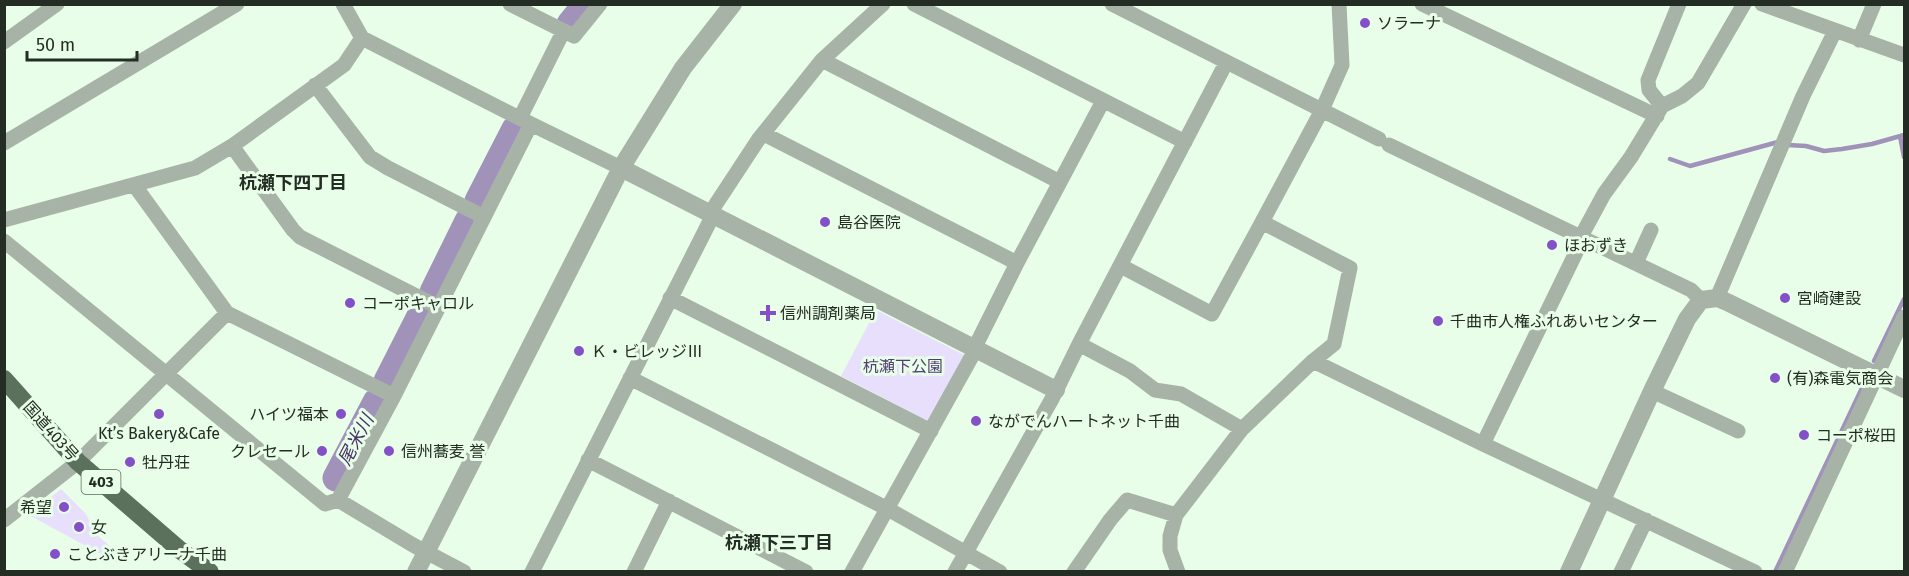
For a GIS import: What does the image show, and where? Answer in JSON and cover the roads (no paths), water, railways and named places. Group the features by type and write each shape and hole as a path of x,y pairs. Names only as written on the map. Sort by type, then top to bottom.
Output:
{"highway":[{"name":"国道403号","path":"4,379 78,462 180,550 210,572"}],"street":[{"path":"4,42 57,4"},
{"path":"4,143 237,4"},
{"path":"343,4 362,38 1056,390"},
{"path":"510,4 574,36 600,4"},
{"path":"416,572 621,168 683,68 733,4"},
{"path":"532,572 710,223 714,207 758,140 822,60 883,4"},
{"path":"914,4 1185,142"},
{"path":"1112,4 1384,142 1709,299 1905,389"},
{"path":"1422,4 1659,111"},
{"path":"1659,111 1649,90 1648,80 1679,4"},
{"path":"1483,444 1583,238 1584,231 1604,194 1659,111 1698,83 1744,4"},
{"path":"1762,4 1905,55"},
{"path":"1859,40 1874,4"},
{"path":"1121,266 1212,314 1322,110 1342,65 1339,6"},
{"path":"1569,572 1652,391 1688,319 1709,299 1835,31"},
{"path":"4,241 325,504 339,500 484,217 563,32"},
{"path":"4,220 195,168 232,146 345,65 362,38"},
{"path":"822,60 1060,182"},
{"path":"955,572 1056,390 1226,63"},
{"path":"315,85 369,157 484,217"},
{"path":"852,572 931,431 1103,101"},
{"path":"764,134 1017,263"},
{"path":"232,146 300,237 438,307"},
{"path":"135,186 227,313 394,396"},
{"path":"1178,572 1170,550 1170,536 1176,515 1242,429 1334,344 1350,268 1262,222"},
{"path":"1636,263 1651,230"},
{"path":"670,298 931,431"},
{"path":"5,518 78,462 227,313"},
{"path":"1785,572 1905,317"},
{"path":"1079,344 1130,371 1155,390 1180,394 1242,429"},
{"path":"1313,361 1755,572"},
{"path":"630,378 886,508 1000,572"},
{"path":"1652,391 1738,431"},
{"path":"588,460 806,572"},
{"path":"339,500 464,572"},
{"path":"1074,572 1110,520 1127,500 1176,515"},
{"path":"634,572 669,501"},
{"path":"1621,572 1646,520"}],"waterway":[{"name":"尾米川","path":"570,24 586,4"},
{"name":"尾米川","path":"478,201 515,129"},
{"path":"1788,145 1806,146 1824,151 1872,144 1904,135"},
{"path":"1900,136 1904,157"},
{"path":"1670,159 1690,166 1778,142"},
{"name":"尾米川","path":"433,292 468,221"},
{"path":"1874,361 1904,299"},
{"name":"尾米川","path":"387,381 421,314"},
{"path":"1775,572 1862,388"},
{"name":"尾米川","path":"336,478 376,402"}],"place":[{"name":"ソラーナ","path":"1365,23"},
{"name":"島谷医院","path":"825,222"},
{"name":"ほおずき","path":"1552,245"},
{"name":"宮崎建設","path":"1785,298"},
{"name":"コーポキャロル","path":"350,303"},
{"name":"信州調剤薬局","path":"768,313"},
{"name":"千曲市人権ふれあいセンター","path":"1438,321"},
{"name":"Ｋ・ビレッジⅢ","path":"579,351"},
{"name":"(有)森電気商会","path":"1775,378"},
{"name":"Kt’s Bakery&Cafe","path":"159,414"},
{"name":"ハイツ福本","path":"341,414"},
{"name":"ながでんハートネット千曲","path":"976,421"},
{"name":"コーポ桜田","path":"1804,435"},
{"name":"クレセール","path":"322,451"},
{"name":"信州蕎麦 誉","path":"389,451"},
{"name":"牡丹荘","path":"130,462"},
{"name":"希望","path":"64,507"},
{"name":"女","path":"79,527"},
{"name":"ことぶきアリーナ千曲","path":"55,554"}],"district":[{"name":"杭瀬下四丁目","path":"293,183"},
{"name":"杭瀬下三丁目","path":"779,543"}],"park label":[{"name":"杭瀬下公園","path":"903,366"}]}
